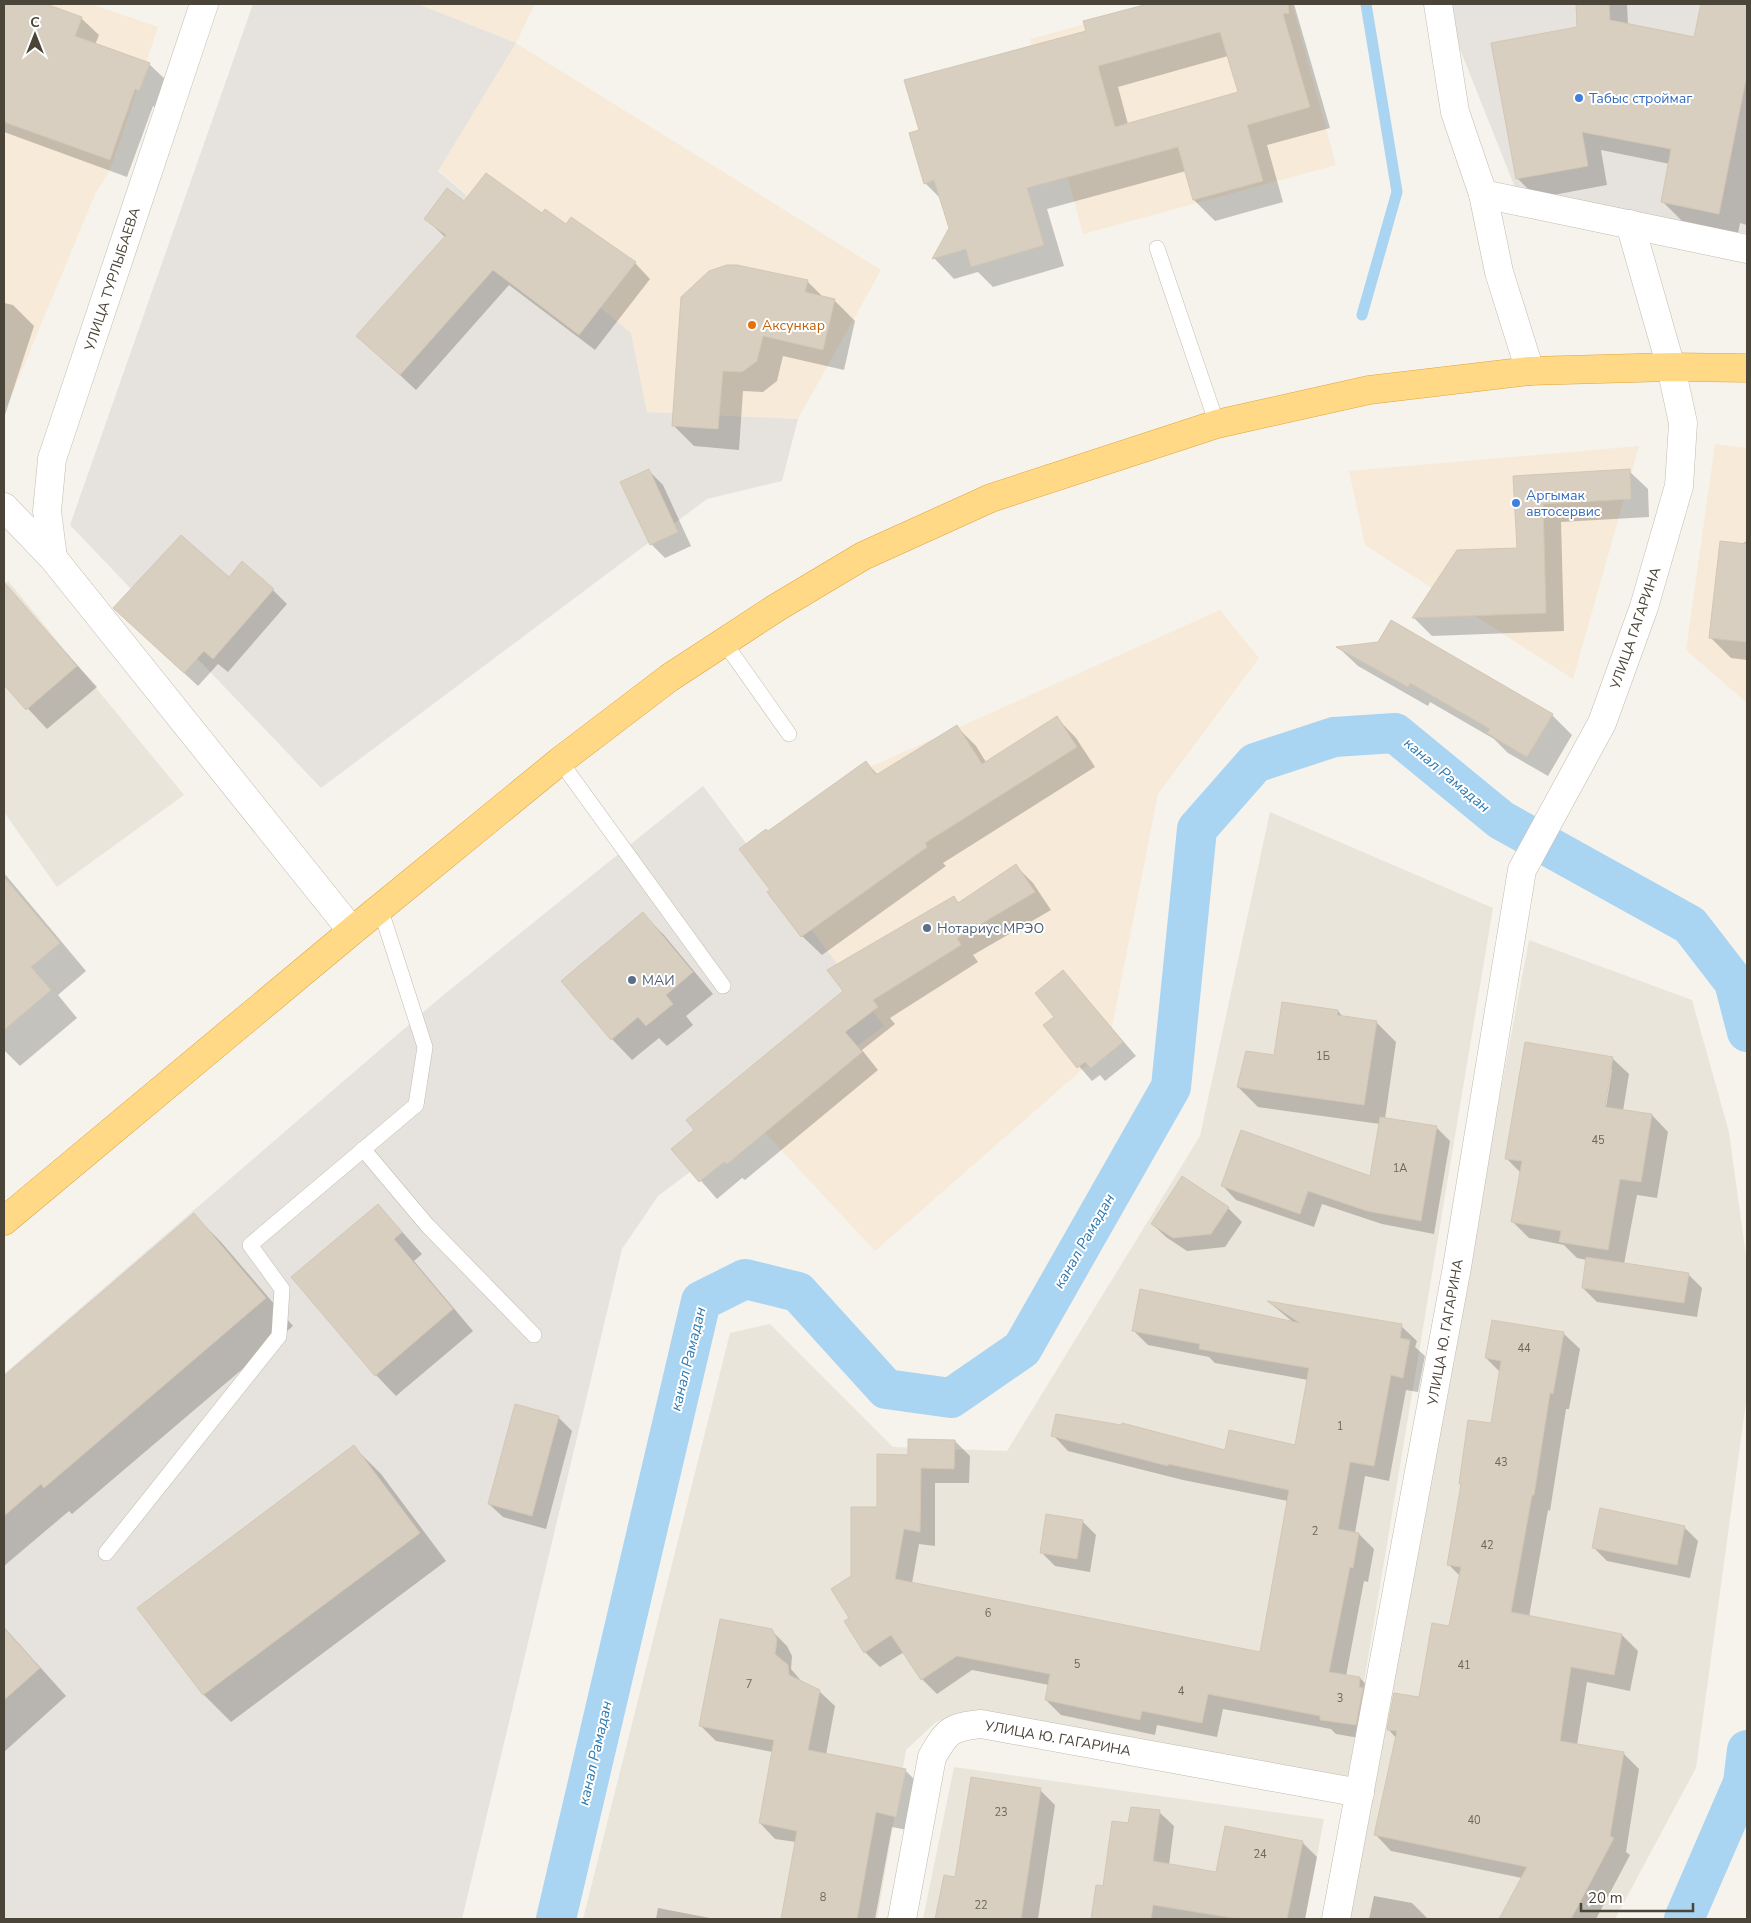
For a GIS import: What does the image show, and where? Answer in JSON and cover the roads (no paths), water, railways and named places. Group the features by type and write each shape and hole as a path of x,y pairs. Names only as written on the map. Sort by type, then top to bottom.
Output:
{"highway":[{"path":"4,1221 352,931 560,762 669,678 776,608 862,556 991,498 1217,424 1369,390 1530,370 1671,367 1747,368"}],"street":[{"name":"УЛИЦА ТУРЛЫБАЕВА","path":"53,558 47,511 52,459 204,4"},
{"path":"1438,4 1455,112 1483,194 1498,272 1530,370"},
{"path":"1483,194 1747,250"},
{"name":"УЛИЦА ГАГАРИНА","path":"1522,870 1602,723 1644,607 1679,486 1683,423 1671,367 1630,224"},
{"path":"4,507 53,558 352,931"},
{"name":"УЛИЦА Ю. ГАГАРИНА","path":"1336,1919 1457,1267 1522,870"},
{"name":"УЛИЦА Ю. ГАГАРИНА","path":"902,1919 932,1757 944,1736 958,1726 981,1724 1360,1793"}],"lane":[{"path":"1158,248 1217,424"},
{"path":"724,642 789,734"},
{"path":"560,762 723,986"},
{"path":"106,1553 279,1336 282,1289 250,1245 416,1105 424,1047 380,908"},
{"path":"363,1149 427,1225 534,1335"}],"waterway":[{"path":"1362,315 1397,192 1366,4"},
{"name":"канал Рамадан","path":"556,1919 701,1301 745,1279 798,1292 886,1389 951,1398 1022,1349 1171,1087 1197,829 1255,763 1334,737 1395,733 1501,820 1690,925 1734,982 1747,1032"},
{"name":"канал Рамадан","path":"1684,1919 1743,1783 1747,1750"}],"place":[{"name":"Табыс строймаг","path":"1579,98"},
{"name":"Аксункар","path":"752,325"},
{"name":"Аргымак автосервис","path":"1516,503"},
{"name":"Нотариус МРЭО","path":"927,928"},
{"name":"МАИ","path":"632,980"}]}
